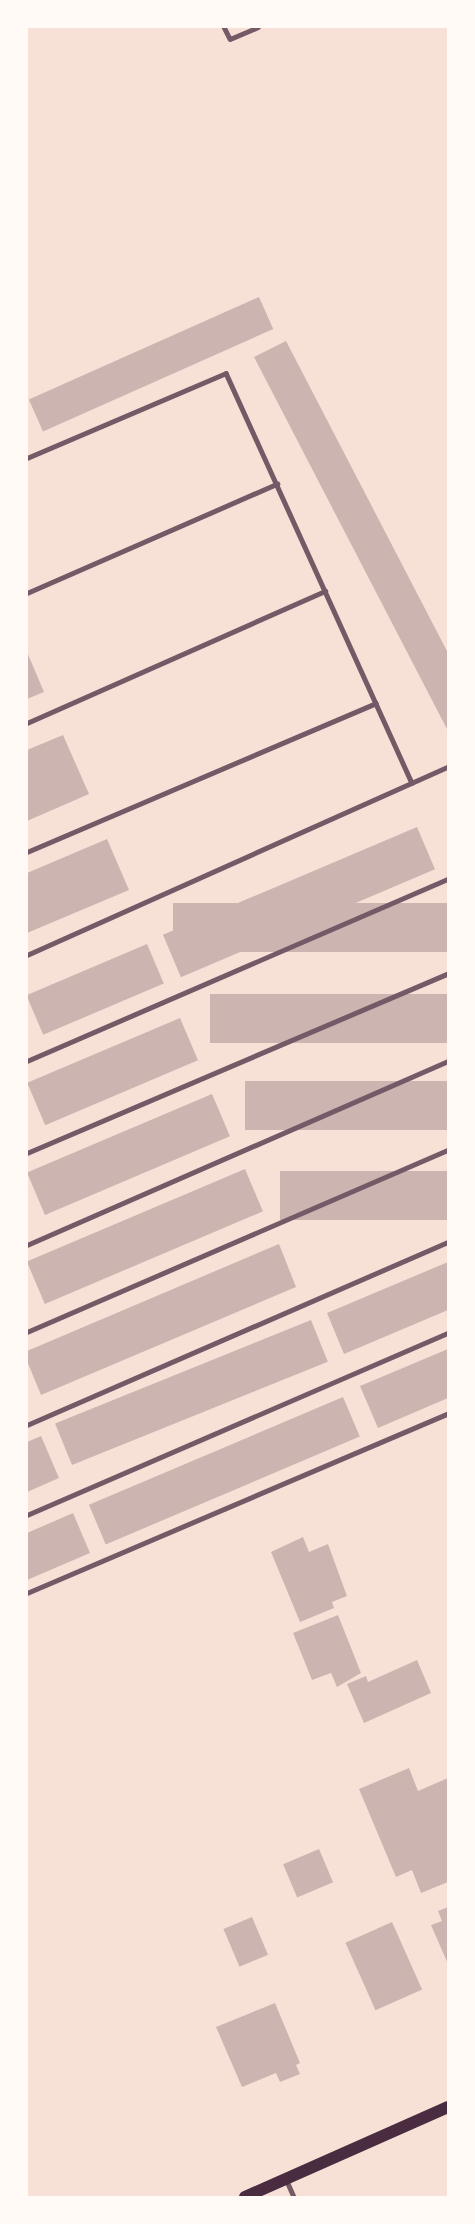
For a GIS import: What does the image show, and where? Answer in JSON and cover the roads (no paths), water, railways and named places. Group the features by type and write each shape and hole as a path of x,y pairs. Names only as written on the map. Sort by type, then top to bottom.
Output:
{"main road":[{"path":"245,2197 448,2107"}],"lane":[{"path":"224,27 230,39 258,27"},
{"path":"27,458 226,373 412,783"},
{"path":"27,593 277,484"},
{"path":"27,723 325,591"},
{"path":"27,852 376,703"},
{"path":"27,955 448,766"},
{"path":"27,1062 448,879"},
{"path":"27,1153 448,973"},
{"path":"27,1245 448,1061"},
{"path":"27,1332 448,1150"},
{"path":"27,1425 448,1242"},
{"path":"27,1515 448,1333"},
{"path":"27,1593 448,1413"},
{"path":"286,2179 294,2197"}]}
